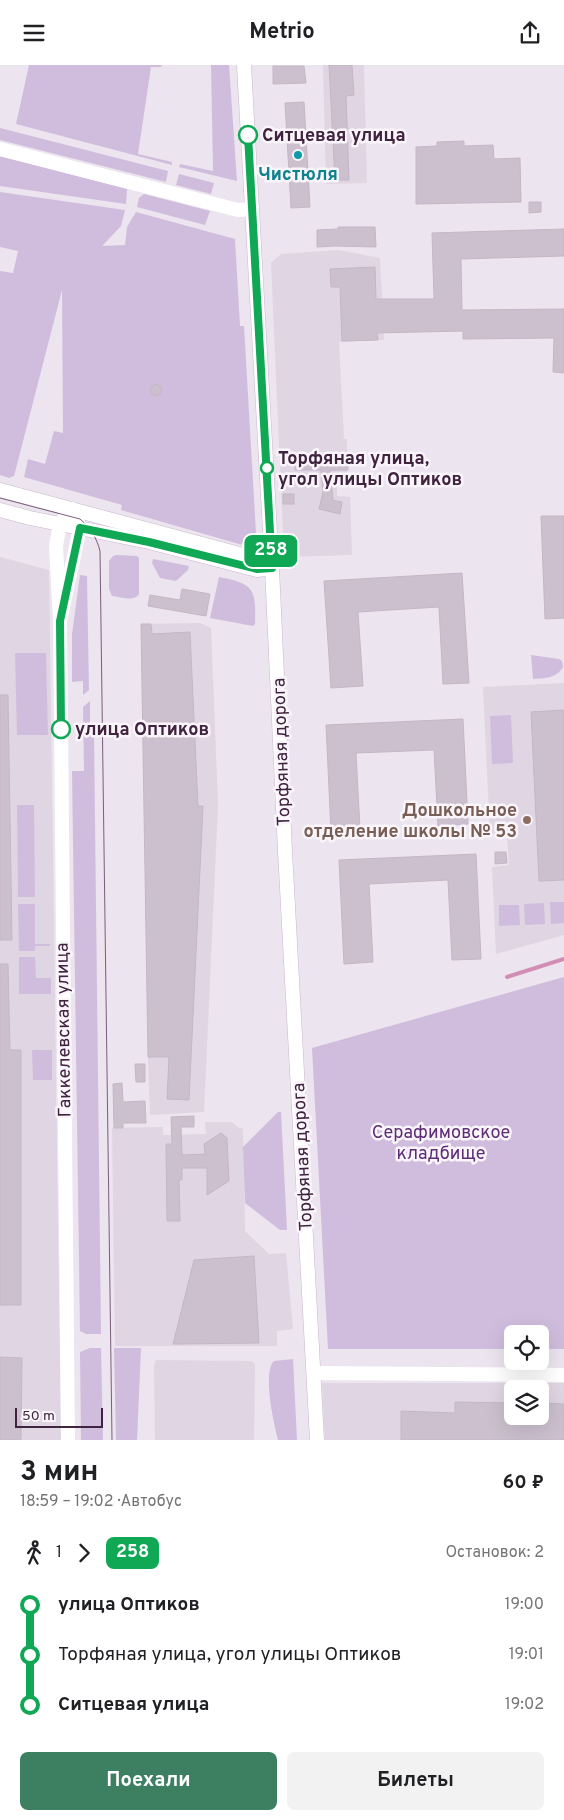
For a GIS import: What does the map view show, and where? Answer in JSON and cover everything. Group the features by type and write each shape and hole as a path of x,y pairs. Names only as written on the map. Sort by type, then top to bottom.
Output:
{"main road":[{"name":"Торфяная дорога","path":"244,65 318,1440"},
{"path":"0,149 238,210 252,209"},
{"path":"0,490 258,559 272,568"},
{"path":"72,509 80,528"},
{"name":"Гаккелевская улица","path":"68,1440 60,621 56,546 60,524 72,509"},
{"path":"0,510 149,542 257,569 272,568"},
{"name":"Гаккелевская улица","path":"60,621 80,528"},
{"path":"314,1373 564,1375"}],"shaded area":[{"path":"323,65 364,65 367,183 326,184"},
{"path":"339,250 380,258 384,340 339,342 344,439 347,439 347,478 337,479 337,496 350,497 352,555 284,557 271,263 281,254"},
{"path":"0,557 49,570 61,1440 0,1440"},
{"path":"200,623 211,628 218,804 204,1112 150,1115 141,624"},
{"name":"Дошкольное отделение школы № 53","path":"564,683 564,935 496,954 492,867 509,865 507,834 490,834 483,687"},
{"path":"205,1122 232,1122 239,1128 243,1128 245,1231 269,1254 286,1253 293,1329 277,1331 277,1346 115,1346 112,1128 163,1127 163,1135 206,1134"},
{"path":"156,1360 252,1361 255,1364 254,1440 155,1440 154,1366"},
{"path":"322,1383 504,1383 504,1425 549,1425 549,1383 564,1383 564,1440 325,1440"}],"green space":[{"path":"29,65 162,65 161,67 151,67 138,154 172,162 172,165 16,124"},
{"path":"211,65 229,65 237,181 179,167 180,164 213,171"},
{"path":"0,128 168,171 166,182 0,140"},
{"path":"0,156 127,189 126,204 0,186"},
{"path":"179,174 214,183 211,194 176,185"},
{"path":"0,192 125,210 121,226 102,246 125,245 127,227 136,212 235,239 240,326 244,326 256,533 250,542 239,544 121,510 122,505 24,477 28,459 45,464 54,431 63,433 62,290 14,476 9,478 0,475 0,271 13,273 18,251 0,247"},
{"path":"144,194 210,211 205,225 137,207 139,198"},
{"path":"116,555 137,556 139,558 139,594 134,598 112,596 109,589 109,561"},
{"path":"153,559 189,566 188,570 176,581 160,578 152,563"},
{"path":"80,575 87,576 89,690 83,695 83,681 72,682 72,634"},
{"path":"219,577 240,582 250,590 255,602 255,624 253,626 210,618"},
{"path":"15,653 46,653 48,735 17,735"},
{"path":"531,655 559,659 562,661 563,667 553,676 533,679"},
{"path":"90,701 90,733 94,733 101,1334 86,1334 80,1331 72,771 84,771 83,707"},
{"path":"511,715 513,763 492,764 490,716"},
{"path":"17,805 34,805 35,897 18,897"},
{"path":"550,902 564,902 564,923 551,924"},
{"path":"544,903 545,924 525,925 524,904"},
{"path":"18,904 35,904 35,944 50,944 50,946 35,946 35,951 19,951"},
{"path":"499,905 519,905 520,925 499,926"},
{"path":"19,957 35,957 36,978 51,978 51,994 19,994"},
{"name":"Серафимовское кладбище","path":"564,977 564,1349 549,1349 549,1325 504,1325 504,1349 328,1349 312,1048"},
{"path":"32,1050 52,1050 52,1080 33,1080"},
{"path":"278,1112 281,1112 287,1230 280,1230 245,1203 243,1147"},
{"path":"90,1348 101,1348 103,1440 81,1440 80,1352"},
{"path":"114,1348 141,1348 137,1440 116,1440"},
{"path":"293,1359 297,1440 278,1440 270,1399 269,1376 274,1361"}],"building":[{"path":"329,65 352,65 354,95 346,96 349,180 335,180"},
{"path":"273,66 304,66 306,83 273,84"},
{"name":"Чистюля","path":"304,102 310,207 291,208 285,103"},
{"path":"464,141 464,146 493,145 494,159 520,158 521,202 416,204 416,147 437,146 437,142"},
{"path":"529,202 541,202 541,212 529,213"},
{"path":"338,227 375,227 376,247 317,247 317,230 338,229"},
{"path":"564,229 564,256 461,259 462,310 564,309 564,373 553,372 554,338 463,339 463,331 377,333 378,340 342,341 340,287 331,287 330,269 375,267 376,299 434,299 432,233"},
{"path":"156,384 162,390 156,396 150,390"},
{"path":"348,456 348,470 330,470 333,500 342,502 340,514 319,509 323,492 321,470 295,470 295,457"},
{"path":"283,494 294,494 294,504 283,504"},
{"path":"541,516 564,516 564,618 545,619"},
{"path":"462,573 469,683 443,684 439,607 358,612 363,686 331,688 324,581"},
{"path":"182,589 210,594 206,616 148,606 150,595 180,600"},
{"path":"141,624 151,624 152,634 190,632 198,806 203,806 189,1100 167,1099 169,1057 148,1057"},
{"path":"0,695 8,695 12,940 0,940"},
{"path":"564,710 564,880 539,881 531,712"},
{"path":"463,719 468,824 438,826 434,750 356,753 360,829 331,831 326,725"},
{"path":"495,852 506,852 507,863 495,864"},
{"path":"476,854 481,959 452,960 448,880 369,884 373,962 344,964 339,860"},
{"path":"0,964 8,964 10,1050 21,1050 21,1305 0,1305"},
{"path":"135,1064 145,1064 145,1082 136,1082"},
{"path":"122,1083 123,1102 145,1101 146,1123 123,1123 123,1128 114,1128 113,1084"},
{"path":"194,1116 194,1127 181,1127 182,1155 205,1154 204,1144 221,1133 227,1138 229,1181 207,1195 207,1168 182,1168 182,1180 179,1180 180,1221 167,1221 166,1144 172,1144 171,1117"},
{"path":"254,1256 259,1343 173,1344 194,1260"},
{"path":"0,1357 22,1358 21,1440 0,1440"},
{"path":"455,1402 504,1403 504,1425 549,1425 549,1403 564,1404 564,1440 401,1440 401,1411 455,1413"}],"waterway":[{"path":"507,977 564,959"}],"tram line":[{"path":"0,498 80,519 93,534 100,551 112,1440"}],"bus line":[{"name":"258","path":"61,729 60,621 80,528 149,542 257,569 272,568 248,135"}],"place":[{"name":"Ситцевая улица","path":"248,135"},
{"name":"Чистюля","path":"298,155"},
{"name":"Торфяная улица, угол улицы Оптиков","path":"267,468"},
{"name":"улица Оптиков","path":"61,729"},
{"name":"Дошкольное отделение школы № 53","path":"527,820"}]}
